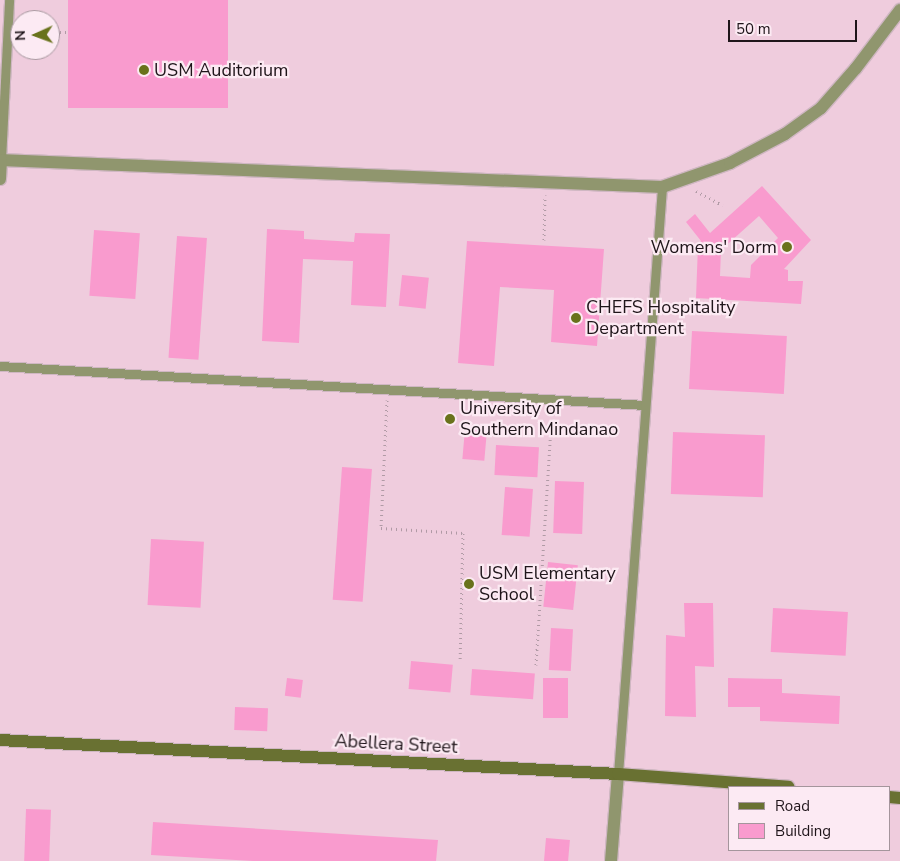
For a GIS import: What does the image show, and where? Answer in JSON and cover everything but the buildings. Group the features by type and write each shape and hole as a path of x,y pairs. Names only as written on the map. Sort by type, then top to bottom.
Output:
{"street":[{"path":"0,179 0,160 662,187 730,163 785,134 821,108 856,68 900,10"},
{"name":"Abellera Street","path":"0,740 618,774 776,786"},
{"path":"611,861 618,774"}],"lane":[{"path":"0,160 9,0"},
{"path":"618,774 662,187"},
{"path":"0,366 645,405"}],"path":[{"path":"60,32 67,32"},
{"path":"678,181 722,204"},
{"path":"544,240 545,182"},
{"path":"387,389 381,528 463,533 460,661"},
{"path":"536,665 553,399"}],"shaded area":[{"name":"University of Southern Mindanao","path":"0,0 900,0 900,861 0,861"}],"place":[{"name":"USM Auditorium","path":"144,70"},
{"name":"Womens' Dorm","path":"787,247"},
{"name":"CHEFS Hospitality Department","path":"576,318"},
{"name":"University of Southern Mindanao","path":"450,419"},
{"name":"USM Elementary School","path":"469,584"}]}
